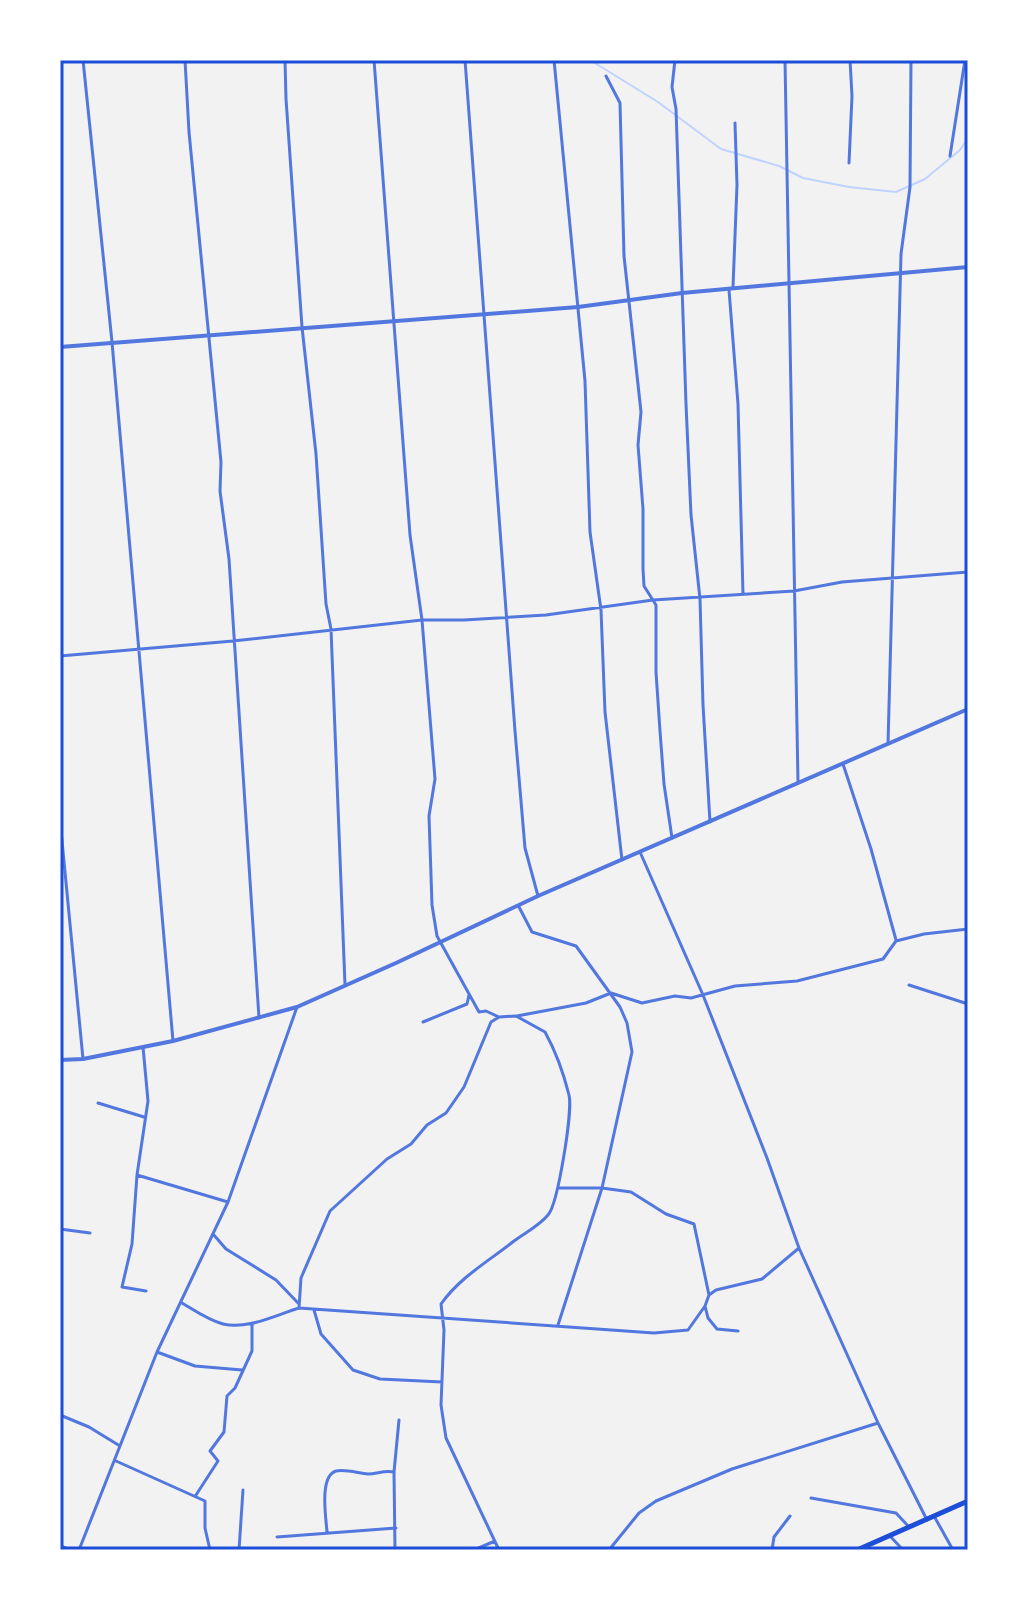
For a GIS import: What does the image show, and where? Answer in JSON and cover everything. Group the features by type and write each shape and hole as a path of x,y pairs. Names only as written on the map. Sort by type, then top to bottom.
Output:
{"highway":[{"path":"857,1550 968,1501"}],"street":[{"path":"83,60 112,342 173,1041"},
{"path":"185,60 189,132 221,462 220,491 229,559 259,1018"},
{"path":"285,60 302,327 331,629 345,987"},
{"path":"374,60 410,535 422,620 435,779 429,816 432,905 440,942 479,1012 486,1011 499,1017 516,1016 586,1003 611,993 645,1003 675,996 691,998 735,986 797,981 883,959 896,941 968,929"},
{"path":"465,60 525,848 538,896"},
{"path":"554,60 585,381 590,532 601,610 603,699 622,860"},
{"path":"675,60 672,87 676,109 691,515 700,599 710,822"},
{"path":"785,60 798,783"},
{"path":"849,163 850,60"},
{"path":"888,744 901,272 910,187 911,60"},
{"path":"950,156 965,60"},
{"path":"606,76 620,103 624,256 641,412 638,445 644,586 656,605 656,672 663,771 672,838"},
{"path":"735,123 737,185 731,290 738,404 743,595"},
{"path":"60,347 578,307 682,293 968,267"},
{"path":"60,656 422,620 506,618 601,610 653,600 794,591 842,582 968,572"},
{"path":"60,1060 83,1059 173,1041 297,1007 538,896 968,709"},
{"path":"843,764 871,849 896,941"},
{"path":"60,820 83,1059"},
{"path":"640,852 703,995 799,1248 878,1423 927,1520"},
{"path":"518,905 532,932 576,946 611,993 627,1023 632,1052 602,1188 558,1325"},
{"path":"909,985 968,1004"},
{"path":"423,1022 467,1004 469,991"},
{"path":"79,1550 157,1352 228,1202 297,1007"},
{"path":"499,1550 446,1438 441,1405 444,1330 441,1304 482,1264 493,1259 548,1215 558,1188 569,1095 545,1032 516,1016"},
{"path":"299,1307 301,1278 330,1211 387,1159 411,1144 427,1125 446,1113 464,1087 491,1022 499,1017"},
{"path":"143,1047 148,1083 145,1118 132,1244 122,1287 146,1291"},
{"path":"98,1103 145,1118"},
{"path":"137,1175 228,1202"},
{"path":"182,1303 224,1324 252,1323 299,1307 675,1333 688,1330 709,1295 694,1224 666,1214 631,1192 602,1188 558,1188"},
{"path":"60,1229 90,1233"},
{"path":"213,1234 226,1249 276,1280 299,1307"},
{"path":"709,1295 716,1290 762,1279 799,1248"},
{"path":"705,1306 708,1318 717,1329 738,1331"},
{"path":"314,1309 321,1334 353,1370 380,1379 442,1382"},
{"path":"196,1495 218,1461 210,1451 224,1432 227,1396 235,1388 252,1351 252,1323"},
{"path":"157,1352 195,1366 242,1370"},
{"path":"60,1415 89,1427 120,1446"},
{"path":"395,1550 394,1472 399,1420"},
{"path":"609,1550 639,1513 656,1501 732,1469 878,1423"},
{"path":"115,1461 196,1495 207,1503 205,1528 210,1550"},
{"path":"327,1532 325,1482 331,1474 337,1471 370,1474 387,1470 394,1472"},
{"path":"239,1550 243,1490"},
{"path":"811,1498 896,1513 909,1527"},
{"path":"772,1550 774,1537 790,1516"},
{"path":"934,1516 953,1550"},
{"path":"277,1537 396,1528"},
{"path":"890,1536 903,1550"},
{"path":"474,1550 495,1541"},
{"path":"60,1546 72,1550"}],"waterway":[{"path":"590,60 658,102 721,149 779,166 803,178 896,192 925,179 960,150 968,138"}]}
